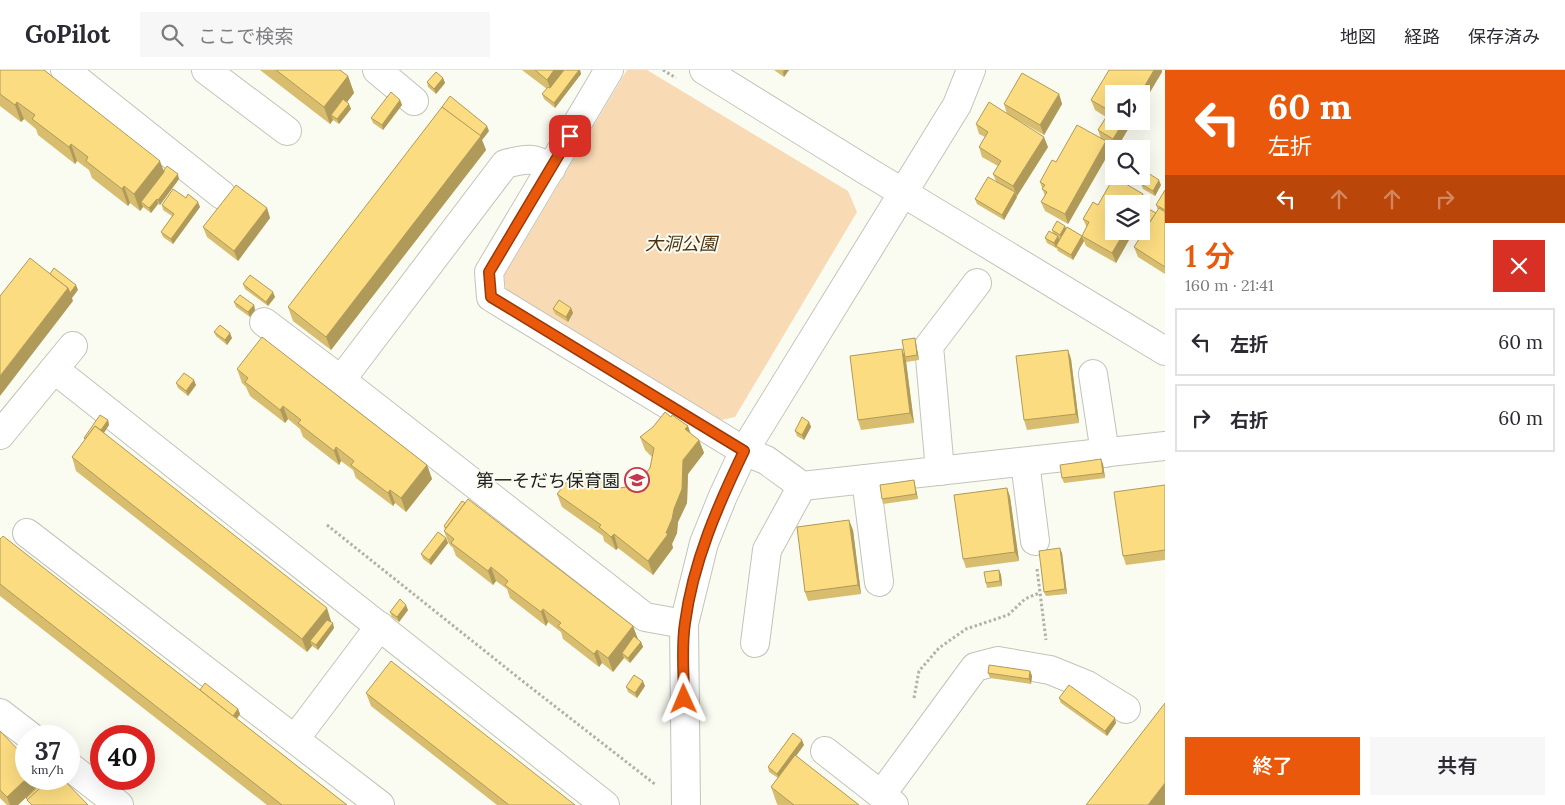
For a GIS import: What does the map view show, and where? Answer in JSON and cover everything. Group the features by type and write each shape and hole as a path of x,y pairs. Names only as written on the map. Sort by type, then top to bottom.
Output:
{"street":[{"path":"65,70 222,195"},
{"path":"206,70 287,131"},
{"path":"377,70 414,101"},
{"path":"609,70 489,272 491,297 744,451 766,460 802,486 1165,446"},
{"path":"704,70 1165,351"},
{"path":"686,805 684,624 704,543 744,451 957,105 971,70"},
{"path":"341,380 506,164 527,159 541,162 551,169"},
{"path":"940,471 929,346 977,282"},
{"path":"264,322 645,617 684,624"},
{"path":"0,435 72,346"},
{"path":"54,369 605,805"},
{"path":"1094,374 1105,453"},
{"path":"1025,462 1035,541"},
{"path":"866,479 878,582"},
{"path":"755,643 767,550 802,486"},
{"path":"28,533 380,805"},
{"path":"295,739 380,626"},
{"path":"825,751 887,800 975,667 998,661 1050,670 1086,685 1126,708"},
{"path":"0,712 16,725"},
{"path":"80,775 119,805"}],"path":[{"path":"326,526 659,787"},
{"path":"1035,541 1039,593 1050,670"}],"green space":[{"name":"大洞公園","path":"627,70 647,70 848,191 857,212 735,417 721,420 506,290 504,276"}],"building":[{"path":"0,70 44,70 160,161 134,194 124,186 122,189 86,161 88,157 71,144 69,147 32,119 35,115 17,102 15,105 0,94"},
{"path":"276,70 340,70 348,76 324,107"},
{"path":"535,70 554,70 547,80"},
{"path":"564,70 579,70 554,103 542,94 548,87 550,88"},
{"path":"1109,70 1154,70 1145,85 1105,85 1105,108 1091,100"},
{"path":"436,72 443,78 434,89 427,82"},
{"path":"1022,73 1059,94 1040,125 1004,104"},
{"path":"391,92 400,100 382,125 371,118"},
{"path":"450,96 487,126 480,136 442,107"},
{"path":"343,99 349,104 337,119 331,115"},
{"path":"989,102 1044,137 1013,186 993,174 1001,161 979,147 988,132 976,124"},
{"path":"442,107 481,136 326,337 288,307"},
{"path":"1105,119 1105,130 1118,130 1113,139 1098,130"},
{"path":"1077,125 1105,140 1065,214 1041,202 1047,192 1042,189 1045,185 1040,182 1052,160 1056,162"},
{"path":"167,166 178,174 158,200 149,208 141,202"},
{"path":"1150,174 1159,180 1153,191 1143,185 1150,185"},
{"path":"988,177 1015,192 1002,215 975,199"},
{"path":"236,185 267,208 234,251 203,227"},
{"path":"1109,185 1128,185 1143,194 1105,195 1105,240 1120,240 1112,253 1082,236 1089,222 1083,219 1093,202 1098,205"},
{"path":"173,189 186,198 188,194 198,202 171,239 161,232 174,214 162,205"},
{"path":"1165,190 1165,210 1156,205"},
{"path":"1159,208 1165,212 1165,267 1134,247 1138,240 1150,240 1150,222"},
{"path":"1150,210 1156,213 1150,222"},
{"path":"1057,221 1065,226 1060,235 1052,230"},
{"path":"1067,227 1082,236 1071,255 1056,246"},
{"path":"1049,231 1058,236 1054,243 1045,238"},
{"path":"30,258 68,288 0,376 0,296"},
{"path":"54,268 76,285 70,293 68,288 50,274"},
{"path":"250,275 273,292 266,302 243,284"},
{"path":"240,295 254,305 248,312 234,302"},
{"path":"559,300 571,308 566,317 553,309"},
{"path":"220,325 230,333 225,340 214,332"},
{"path":"262,337 427,465 401,498 390,490 388,493 351,465 354,461 336,447 334,451 298,423 301,420 283,406 280,410 245,382 248,378 237,369"},
{"path":"915,338 917,355 905,357 902,340"},
{"path":"902,349 910,413 858,420 850,356"},
{"path":"1068,350 1076,414 1024,420 1016,356"},
{"path":"184,373 194,380 186,391 176,383"},
{"path":"665,412 688,426 685,429 699,440 683,460 682,489 666,533 668,534 648,561 614,534 611,537 599,527 601,525 557,494 574,473 576,475 580,470 592,479 597,471 620,488 636,485 650,468 654,448 640,437 653,427"},
{"path":"100,415 108,420 101,430 95,426 85,439 84,438"},
{"path":"802,417 809,422 802,435 795,431"},
{"path":"95,426 327,608 302,639 72,457"},
{"path":"1101,459 1103,473 1062,478 1060,465"},
{"path":"914,480 916,494 882,499 880,485"},
{"path":"1165,485 1165,550 1123,556 1114,492"},
{"path":"1007,488 1015,552 963,559 954,495"},
{"path":"468,499 633,626 608,658 597,650 594,654 558,626 561,623 543,609 541,612 505,585 508,581 491,567 488,571 451,543 454,539 444,531"},
{"path":"462,501 465,503 446,528 444,526"},
{"path":"849,520 858,585 805,592 797,527"},
{"path":"438,532 446,538 429,560 421,554"},
{"path":"3,536 347,805 282,805 0,584 0,539"},
{"path":"1060,548 1065,589 1044,592 1039,551"},
{"path":"999,570 1000,581 986,583 984,572"},
{"path":"400,599 406,605 397,617 390,612"},
{"path":"327,620 333,623 316,645 310,641"},
{"path":"634,636 641,642 628,658 622,653"},
{"path":"391,661 575,805 509,805 366,693"},
{"path":"989,665 1030,671 1029,679 988,673"},
{"path":"634,675 643,681 635,693 626,687"},
{"path":"205,683 238,709 233,716 200,690"},
{"path":"1069,685 1115,718 1105,731 1059,698"},
{"path":"1165,703 1165,783 1148,805 1086,805"},
{"path":"0,731 15,747 15,789 7,797 0,790"},
{"path":"793,733 802,740 777,774 768,767"},
{"path":"795,755 859,805 794,805 771,787"},
{"path":"34,790 38,790 28,800 26,798"},
{"path":"38,790 74,790 88,805 32,805 27,800"}],"place":[{"name":"第一そだち保育園","path":"637,480"}],"route":[{"path":"570,136 489,272 491,297 744,451 704,543 690,595 684,624 684,699"}]}
